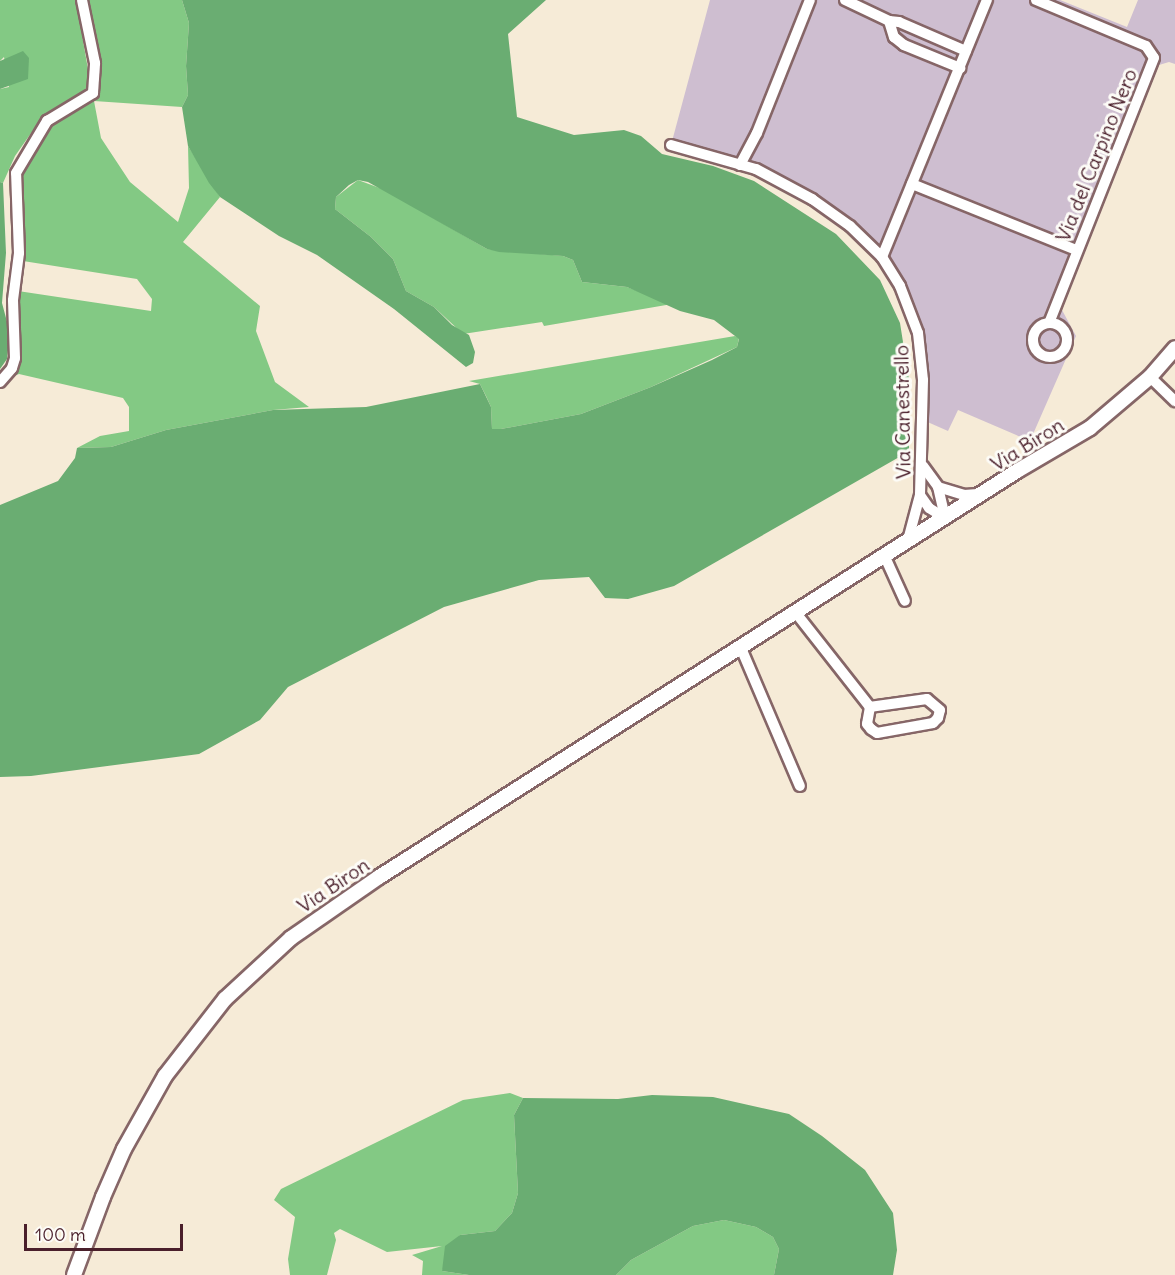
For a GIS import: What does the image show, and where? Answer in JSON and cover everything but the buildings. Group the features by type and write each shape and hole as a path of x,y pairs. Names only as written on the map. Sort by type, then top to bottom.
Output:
{"street":[{"path":"0,382 12,368 15,358 13,300 19,253 16,173 47,121 93,93 94,63 82,0"},
{"path":"740,165 757,133 810,0"},
{"path":"845,0 889,21 899,22 966,51"},
{"path":"882,257 987,0"},
{"name":"Via del Carpino Nero","path":"1036,0 1146,46 1154,58 1049,323"},
{"path":"889,21 894,37 904,45 960,68"},
{"name":"Via Canestrello","path":"671,145 776,177 812,199 850,226 882,257 900,286 918,333 923,380 920,495 908,540"},
{"path":"912,183 1076,250"},
{"name":"Via Biron","path":"74,1275 103,1197 124,1149 165,1076 225,999 318,917 1017,471 1090,429 1150,377 1175,348"},
{"path":"1150,377 1175,401"},
{"path":"922,466 938,488 945,518"},
{"path":"938,488 964,495 984,494"},
{"name":"Via Canestrello","path":"920,495 929,508 945,518"},
{"path":"885,557 905,601"},
{"path":"796,613 870,707 867,724 877,733 933,723 938,718 940,710 927,699 870,707"},
{"path":"741,648 800,786"}],"shaded area":[{"path":"710,0 1060,0 1127,27 1138,0 1175,0 1175,64 1169,62 1159,65 1070,285 1062,310 1076,336 1030,441 958,410 948,431 923,420 921,353 900,286 850,226 776,177 671,145"}],"green space":[{"path":"0,0 76,0 90,81 82,95 53,111 36,126 15,156 3,183 0,182 0,89 9,87 4,57 0,61"},
{"path":"84,0 182,0 189,23 186,66 188,95 182,107 94,101 101,138 130,182 178,222 189,188 188,146 220,197 183,242 260,306 256,331 275,382 309,407 273,410 166,430 111,447 77,448 100,436 129,431 129,407 123,398 19,374 14,376 21,349 18,291 151,311 152,299 137,279 23,261 20,174 36,145 58,117 93,101 98,91"},
{"path":"182,0 546,0 508,34 517,117 574,135 624,130 641,136 662,154 713,166 754,181 836,234 880,280 900,323 909,380 909,456 901,456 674,586 628,599 605,598 589,577 539,580 444,607 288,687 260,720 199,754 31,776 0,777 0,505 58,481 75,458 77,448 111,447 166,430 273,410 366,407 480,384 491,407 492,429 501,429 581,414 712,360 737,347 739,339 714,320 680,311 627,287 582,282 573,260 563,256 499,252 487,249 368,182 358,180 349,185 336,197 335,209 371,237 393,259 406,291 434,307 452,325 469,335 475,352 473,363 466,367 394,309 317,255 279,236 220,197 209,183 188,146 182,107 188,95 186,66 189,23"},
{"path":"23,51 29,58 28,79 0,89 0,61"},
{"path":"358,180 385,190 487,249 563,256 573,260 582,282 627,287 672,304 544,326 542,322 463,334 434,307 406,291 393,259 371,237 335,209 336,197"},
{"path":"0,182 3,183 6,253 2,303 10,333 7,359 0,369"},
{"path":"735,336 739,338 737,347 651,387 581,414 501,429 492,430 491,407 486,396 480,384 469,381"},
{"path":"510,1093 523,1098 514,1115 518,1193 512,1213 495,1231 460,1235 442,1271 469,1275 422,1275 423,1261 412,1255 442,1246 387,1252 340,1229 334,1233 336,1240 327,1275 290,1275 288,1259 295,1217 274,1200 281,1189 463,1100"},
{"path":"652,1095 713,1097 789,1114 822,1136 865,1170 893,1213 897,1250 893,1275 774,1275 779,1249 773,1237 756,1227 724,1220 693,1226 631,1260 616,1275 469,1275 442,1271 445,1246 460,1235 495,1231 512,1213 518,1193 514,1115 523,1098 618,1099"},
{"path":"724,1220 756,1227 773,1237 779,1249 774,1275 616,1275 631,1260 693,1226"}]}
